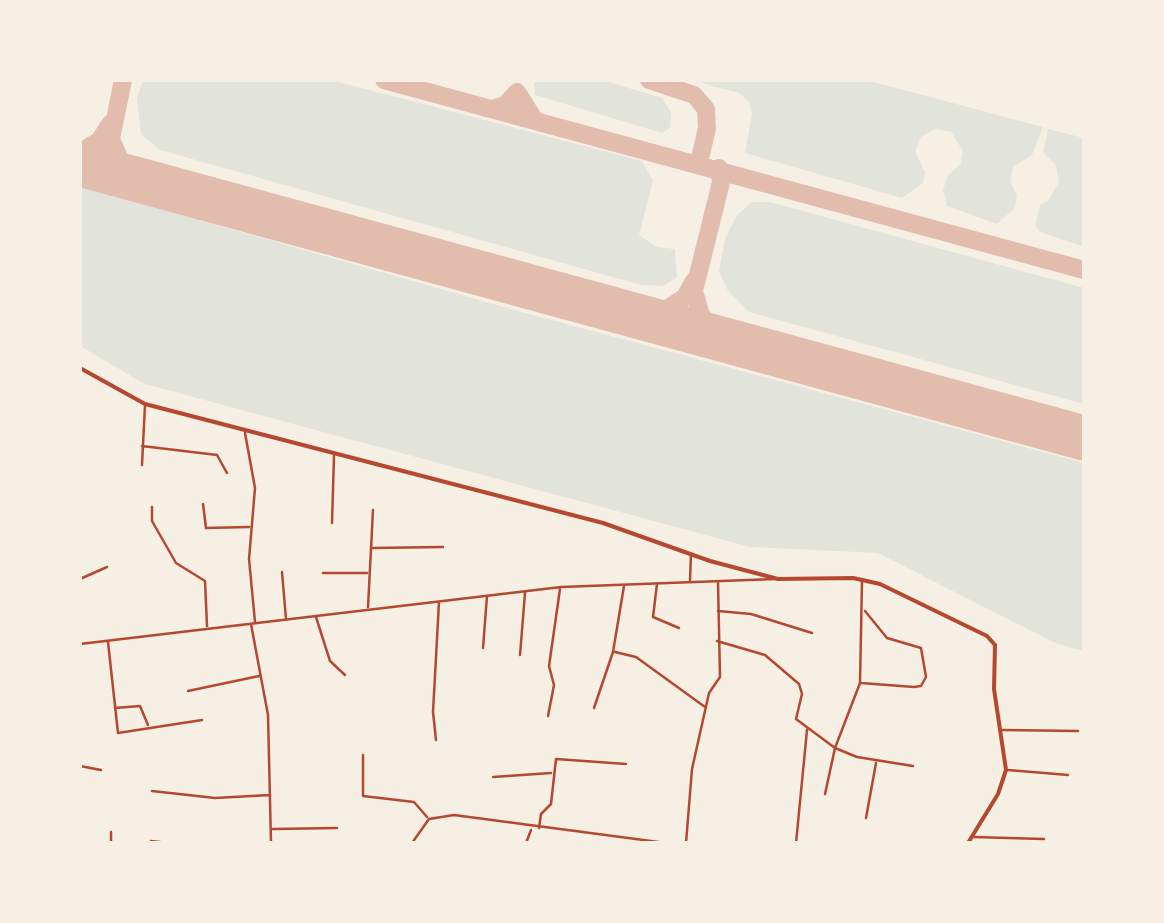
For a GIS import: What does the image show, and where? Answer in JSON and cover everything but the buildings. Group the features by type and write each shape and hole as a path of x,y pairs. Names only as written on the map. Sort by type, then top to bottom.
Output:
{"main road":[{"path":"80,368 145,404 603,523 778,579 862,580 896,589 992,640 1006,770 998,794 970,840"}],"street":[{"path":"142,465 145,404"},
{"path":"244,432 255,488 249,560 253,623 268,714 271,843"},
{"path":"142,446 217,455 227,473"},
{"path":"332,522 334,456"},
{"path":"202,504 206,528 252,526"},
{"path":"152,506 152,521 178,566 205,580 207,627"},
{"path":"368,609 372,510"},
{"path":"370,548 443,547"},
{"path":"690,582 691,554"},
{"path":"80,579 108,568"},
{"path":"282,572 286,619"},
{"path":"323,573 369,573"},
{"path":"80,644 487,594 658,582 778,579"},
{"path":"825,794 835,748 860,682 862,580"},
{"path":"686,843 692,769 711,687 720,679 716,641 718,581"},
{"path":"658,582 652,617 679,628"},
{"path":"594,708 613,652 624,584"},
{"path":"548,716 554,685 549,666 561,588"},
{"path":"520,655 525,591"},
{"path":"483,648 487,594"},
{"path":"436,740 433,712 439,600"},
{"path":"860,682 914,688 924,684 926,677 921,648 886,638 863,610"},
{"path":"717,611 751,614 812,633"},
{"path":"316,615 328,657 345,675"},
{"path":"108,641 114,708 121,735 148,731 140,706 114,708"},
{"path":"716,641 765,655 799,684 802,694 796,719 835,748 877,761 914,766"},
{"path":"613,652 636,657 706,707"},
{"path":"188,691 260,675"},
{"path":"149,726 202,720"},
{"path":"796,843 808,729"},
{"path":"1002,730 1078,731"},
{"path":"363,755 363,796 414,802 429,819"},
{"path":"539,829 541,814 551,804 554,761 558,758 626,764"},
{"path":"866,818 877,761"},
{"path":"80,766 101,770"},
{"path":"1006,770 1068,775"},
{"path":"493,776 553,773"},
{"path":"152,791 215,798 272,795"},
{"path":"412,843 429,819 454,815 666,843"},
{"path":"271,829 337,828"},
{"path":"526,843 532,828"},
{"path":"111,832 111,843"},
{"path":"610,834 610,843"},
{"path":"970,840 1044,839"},
{"path":"151,841 168,843"}],"shaded area":[{"path":"143,80 331,80 642,161 653,181 639,235 657,247 675,249 677,277 664,286 641,285 160,150 141,134 137,99"},
{"path":"534,80 602,80 662,98 671,112 670,128 662,133 535,95"},
{"path":"691,80 866,80 1043,127 1032,155 1013,167 1010,182 1017,195 1015,208 997,224 947,206 943,190 948,175 960,165 963,151 951,132 935,129 921,137 915,152 925,172 923,183 902,198 745,153 752,114 749,102 739,93"},
{"path":"1048,129 1084,138 1084,247 1040,232 1035,226 1040,205 1048,201 1059,182 1056,165 1043,153"},
{"path":"80,186 518,311 1084,463 1084,651 1055,643 878,553 750,547 145,384 80,346"},
{"path":"752,202 770,202 1084,288 1084,404 749,312 727,289 719,271 725,239 737,215"}],"taxiway":[{"path":"123,80 111,139 122,164 148,183"},
{"path":"384,80 1084,270"},
{"path":"649,80 694,95 706,109 707,128 699,163"},
{"path":"492,109 505,105 517,92 534,119"},
{"path":"80,152 99,141 111,123"},
{"path":"719,168 721,182 694,291 701,316 729,341"},
{"path":"635,315 667,309 685,297 694,281"}],"runway":[{"path":"80,164 1084,438"}]}
